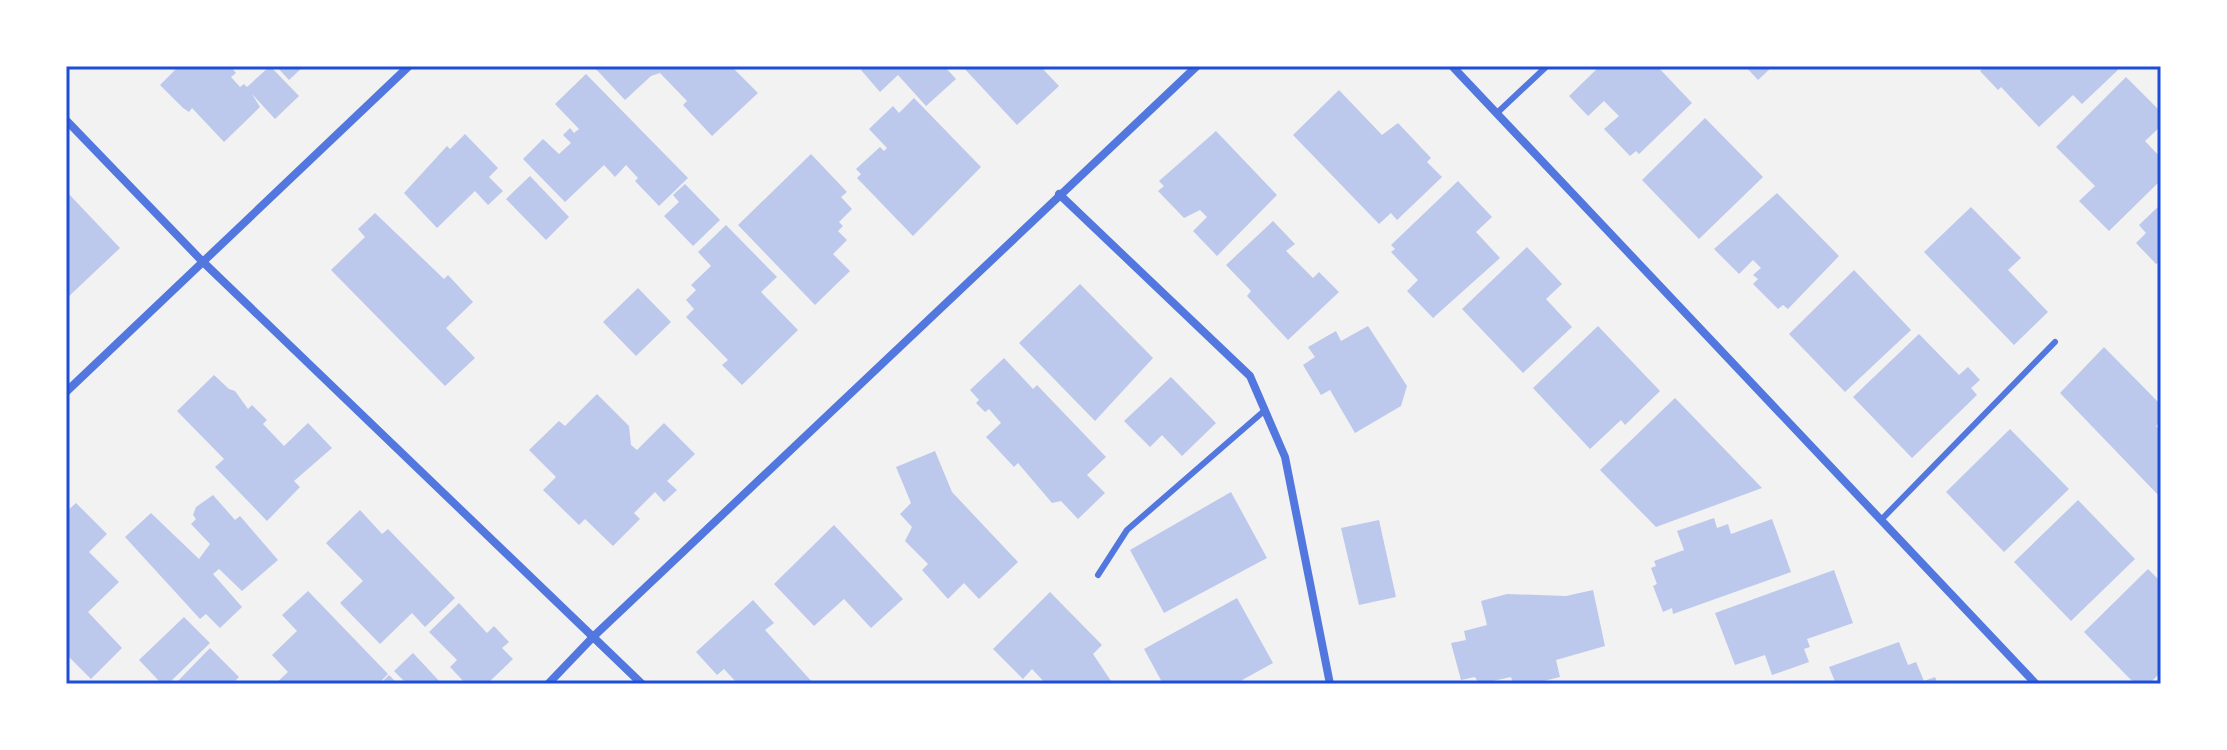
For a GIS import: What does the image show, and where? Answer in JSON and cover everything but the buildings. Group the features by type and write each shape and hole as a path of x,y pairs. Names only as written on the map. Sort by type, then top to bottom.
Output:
{"street":[{"path":"66,392 201,260 409,66"},
{"path":"548,684 594,636 1197,66"},
{"path":"1452,66 2036,684"},
{"path":"66,120 201,260 642,684"},
{"path":"1059,194 1250,376 1285,457 1330,684"}],"lane":[{"path":"1497,113 1547,66"},
{"path":"1881,520 2055,342"},
{"path":"1098,575 1127,530 1264,411"}]}
